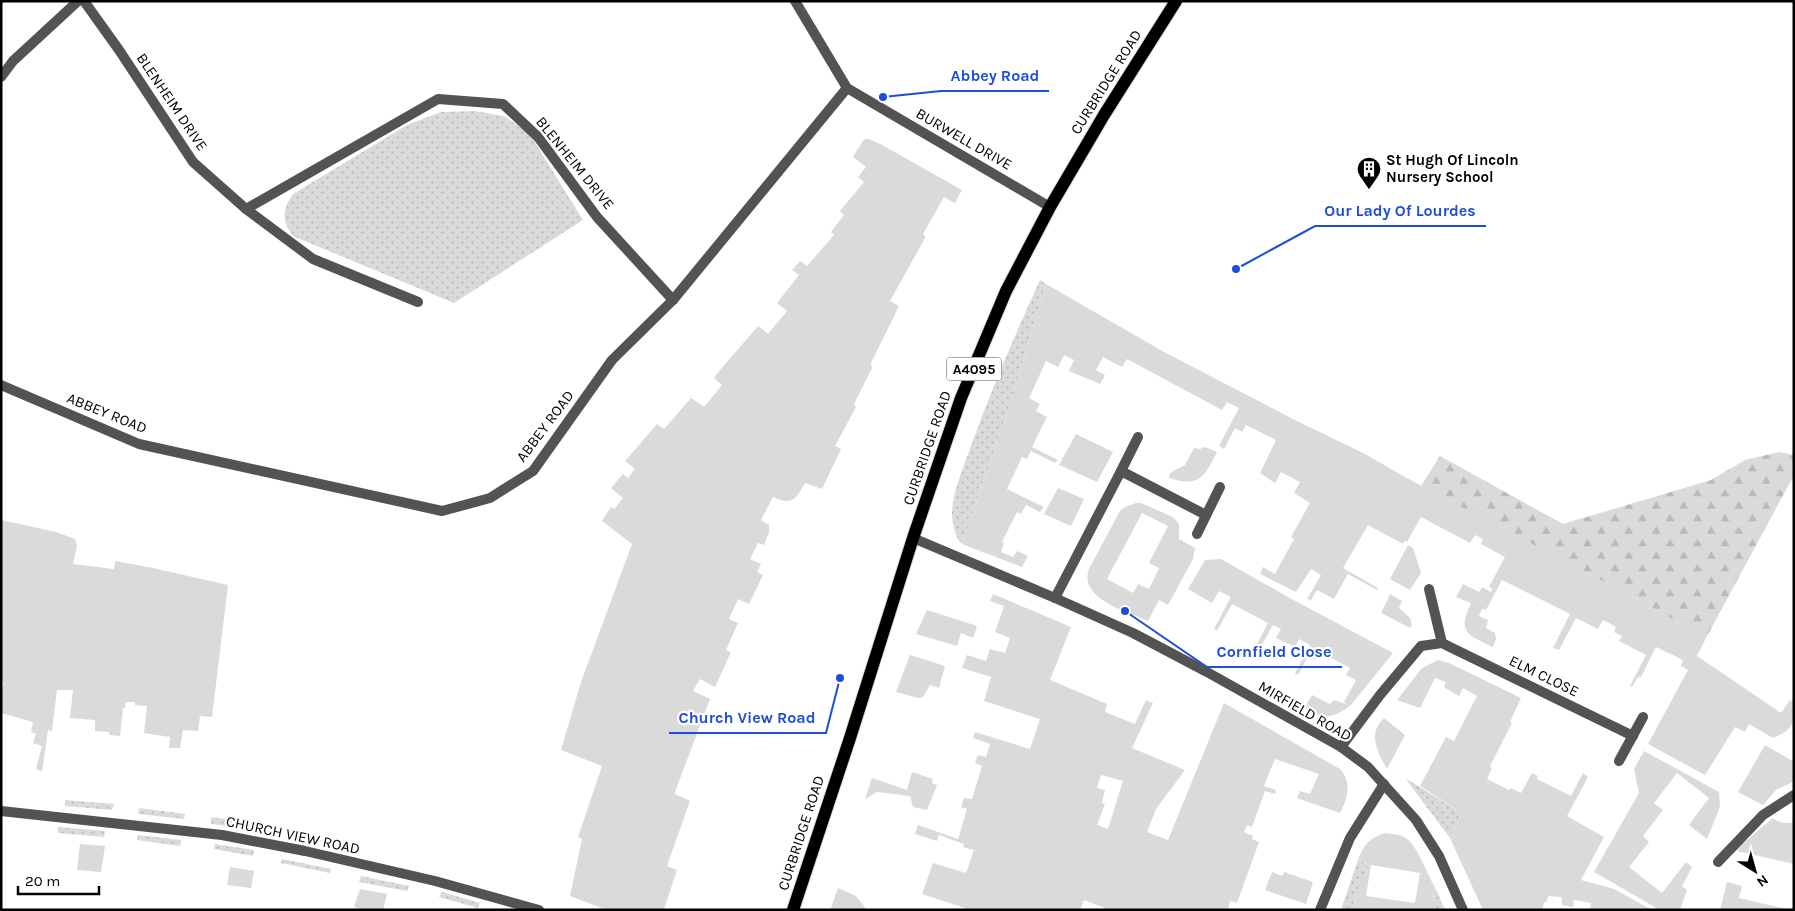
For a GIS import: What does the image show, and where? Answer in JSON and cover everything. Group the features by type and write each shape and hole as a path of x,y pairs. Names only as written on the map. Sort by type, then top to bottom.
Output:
{"main road":[{"name":"CURBRIDGE ROAD","path":"793,910 913,538 961,398 1006,291 1050,207 1104,115 1176,1"}],"street":[{"path":"1,77 13,62 78,1"},
{"name":"BLENHEIM DRIVE","path":"84,1 193,162 246,209 313,259 418,302"},
{"name":"BURWELL DRIVE","path":"794,1 847,88 1050,207"},
{"name":"ABBEY ROAD","path":"1,385 139,444 442,511 490,498 533,471 612,360 673,300 847,88"},
{"name":"BLENHEIM DRIVE","path":"246,209 438,99 503,104 538,137 597,217 673,300"},
{"path":"1055,598 1138,437"},
{"path":"1121,471 1206,514"},
{"path":"1197,534 1220,487"},
{"name":"MIRFIELD ROAD","path":"913,538 1133,633 1341,747 1368,767 1416,820 1440,856 1463,910"},
{"path":"1341,747 1380,695 1421,646 1442,643 1429,589"},
{"name":"ELM CLOSE","path":"1442,643 1633,736"},
{"path":"1619,761 1643,717"},
{"path":"1320,910 1341,857 1353,833 1384,784"},
{"path":"1718,862 1763,815 1794,795"},
{"name":"CHURCH VIEW ROAD","path":"1,811 222,835 277,845 435,881 539,910"}],"green space":[{"path":"475,111 504,116 529,133 583,220 454,303 295,237 290,232 285,222 285,211 293,194 407,125 441,112"},
{"path":"864,139 869,139 882,145 962,190 955,203 944,197 923,234 925,238 890,301 899,306 871,363 872,368 854,404 856,407 835,446 841,449 822,489 805,483 796,497 789,501 773,497 761,520 769,525 769,532 764,545 758,543 750,559 761,564 757,572 763,575 749,604 738,599 729,619 738,623 726,650 731,652 715,687 700,679 693,691 710,699 675,792 675,794 690,801 667,866 677,870 664,909 666,910 607,910 570,896 582,839 578,837 602,766 561,750 581,682 632,544 602,521 611,507 614,509 623,498 611,488 623,474 628,478 635,469 625,461 657,424 664,429 691,398 704,407 722,385 714,378 715,376 758,326 768,334 787,311 777,303 799,275 792,270 800,261 807,266 834,235 831,232 844,215 840,211 864,182 858,177 866,167 853,157"},
{"path":"1040,280 1046,284 1014,393 962,544 956,534 952,516 957,487 995,383"},
{"path":"1046,284 1164,352 1367,455 1706,638 1697,656 1781,713 1790,700 1794,703 1794,716 1791,725 1785,732 1773,738 1749,724 1745,732 1735,727 1705,775 1648,744 1688,670 1681,666 1683,660 1656,647 1641,677 1638,677 1632,687 1630,686 1646,655 1619,641 1622,636 1614,632 1616,627 1603,620 1598,629 1576,618 1559,650 1553,648 1570,614 1502,580 1486,610 1482,609 1479,616 1488,620 1486,628 1495,633 1496,639 1493,647 1477,639 1465,627 1471,603 1456,597 1463,584 1479,592 1482,587 1491,592 1492,589 1489,587 1505,557 1481,544 1483,539 1475,535 1470,543 1421,517 1407,542 1404,541 1403,544 1368,525 1343,568 1378,588 1377,590 1348,574 1334,599 1317,590 1311,600 1307,599 1321,575 1311,569 1296,592 1260,574 1263,567 1275,574 1294,539 1291,537 1310,503 1294,493 1300,482 1281,472 1275,483 1260,473 1276,440 1246,425 1242,432 1235,428 1224,449 1219,446 1239,408 1227,402 1222,410 1127,359 1122,367 1103,357 1096,370 1105,375 1100,384 1069,371 1074,360 1064,355 1058,367 1046,361 1029,398 1040,404 1036,411 1047,417 1032,447 1058,460 1055,463 1031,451 1027,459 1022,457 1007,489 1044,507 1040,512 1026,505 1021,514 1017,512 1002,542 1004,543 1001,552 1013,557 1017,551 1028,556 1022,567 962,544 1014,393"},
{"path":"1076,434 1113,452 1097,482 1059,465"},
{"path":"1205,447 1217,452 1204,474 1194,481 1187,482 1169,478 1170,473 1185,465 1194,448 1200,449"},
{"path":"1779,452 1794,455 1794,475 1706,638 1629,595 1421,486 1440,456 1563,524 1711,480 1745,460"},
{"path":"1058,488 1084,499 1071,526 1044,514"},
{"path":"1141,503 1173,517 1179,524 1179,539 1195,548 1193,559 1168,605 1159,600 1148,621 1107,603 1091,589 1088,579 1089,569 1120,511 1125,507","holes":["1142,513 1168,526 1149,563 1159,568 1149,589 1138,584 1133,593 1107,579"]},
{"path":"1,520 56,532 75,539 77,546 73,564 114,569 115,561 228,585 212,717 200,716 198,731 183,730 180,748 169,748 170,737 144,733 147,706 135,705 135,702 126,702 125,708 123,708 120,736 109,735 109,732 95,731 95,720 70,718 73,690 57,690 52,731 48,730 42,772 36,769 42,746 33,743 36,734 31,732 33,722 1,713 1,687 4,685 1,681"},
{"path":"1408,545 1413,548 1421,573 1410,590 1390,579"},
{"path":"1221,559 1393,653 1351,705 1338,713 1328,716 1317,715 1311,712 1304,708 1312,695 1330,704 1334,700 1348,705 1344,702 1356,680 1346,675 1350,668 1320,652 1316,660 1308,656 1298,675 1295,673 1310,645 1299,639 1295,647 1276,638 1281,629 1273,625 1254,659 1250,657 1268,623 1232,604 1217,631 1214,629 1231,597 1219,591 1212,603 1188,589 1205,560"},
{"path":"993,594 1071,627 1050,680 1107,704 1105,712 1135,724 1146,700 1153,703 1132,748 1185,770 1156,809 1147,832 1168,840 1224,703 1340,769 1346,779 1348,790 1340,813 1297,798 1300,791 1310,794 1319,774 1275,759 1264,786 1276,790 1275,794 1265,791 1252,827 1247,825 1244,832 1253,836 1252,839 1259,842 1237,903 1230,901 1228,910 1105,910 1105,908 1084,900 1080,910 971,910 922,894 933,863 966,873 974,850 963,847 964,844 939,835 937,841 915,834 918,825 958,839 967,809 961,807 964,798 972,799 982,766 975,763 978,755 986,757 990,744 973,738 975,732 1030,749 1040,719 984,701 991,677 962,668 967,655 986,661 990,649 1005,653 1010,638 995,632 1004,606 990,601","holes":["1101,775 1123,781 1108,829 1097,825 1105,804 1102,803 1105,790 1097,788"]},
{"path":"1390,594 1402,601 1399,608 1410,618 1412,625 1410,628 1381,613"},
{"path":"927,610 977,626 973,638 961,633 957,646 916,634"},
{"path":"910,655 945,666 939,688 930,685 923,697 918,698 896,692"},
{"path":"1438,660 1449,663 1521,698 1510,722 1512,723 1490,766 1492,768 1487,779 1509,790 1511,788 1521,793 1532,773 1538,776 1537,779 1571,796 1583,773 1588,777 1567,816 1604,837 1581,880 1614,889 1652,910 1590,910 1591,903 1574,900 1573,907 1562,905 1562,897 1548,896 1542,910 1483,910 1450,838 1462,813 1420,786 1446,737 1454,741 1477,696 1463,688 1459,696 1444,687 1446,682 1435,678 1420,708 1397,700 1422,668"},
{"path":"1384,718 1405,735 1387,769 1380,757 1375,737 1376,730"},
{"path":"1765,745 1794,762 1794,777 1791,783 1776,790 1763,805 1738,792"},
{"path":"1644,751 1719,792 1720,807 1707,839 1689,825 1709,798 1677,773 1654,803 1663,810 1643,836 1649,842 1629,867 1662,893 1686,862 1692,867 1682,886 1687,890 1680,910 1660,910 1594,872 1639,793 1634,769"},
{"path":"912,772 933,779 932,783 937,785 927,810 913,807 910,796 877,792 865,799 872,778 907,790"},
{"path":"1405,778 1462,813 1450,838"},
{"path":"65,800 114,804 112,810 65,806"},
{"path":"139,808 185,814 184,819 138,814"},
{"path":"211,817 253,823 252,829 211,824"},
{"path":"1773,818 1783,823 1794,822 1794,864 1737,851 1741,845"},
{"path":"58,827 105,831 104,837 58,833"},
{"path":"1385,833 1400,835 1409,840 1422,861 1436,889 1434,890 1433,904 1428,910 1352,910 1364,874 1367,874 1368,865 1358,860 1362,850 1375,837","holes":["1371,865 1420,873 1415,903 1366,896"]},
{"path":"138,835 181,840 180,846 137,840"},
{"path":"80,844 105,846 101,872 77,870"},
{"path":"215,844 254,850 253,856 214,849"},
{"path":"282,859 331,869 330,873 281,863"},
{"path":"1358,860 1368,865 1367,874 1364,875 1352,910 1341,910"},
{"path":"230,867 254,871 251,888 227,885"},
{"path":"1272,872 1282,876 1284,872 1313,882 1306,904 1265,890"},
{"path":"361,876 409,886 407,891 359,882"},
{"path":"1727,882 1742,886 1739,898 1791,910 1720,910"},
{"path":"838,888 856,896 867,910 830,910"},
{"path":"360,889 387,894 383,910 365,910 354,907"},
{"path":"1436,889 1445,910 1428,910 1433,904 1434,890"},
{"path":"442,892 480,903 478,908 439,897"}],"place":[{"name":"Abbey Road","path":"883,97"},
{"name":"St Hugh Of Lincoln Nursery School","path":"1369,190"},
{"name":"Our Lady Of Lourdes","path":"1236,269"},
{"name":"Cornfield Close","path":"1125,611"},
{"name":"Church View Road","path":"840,678"}]}
